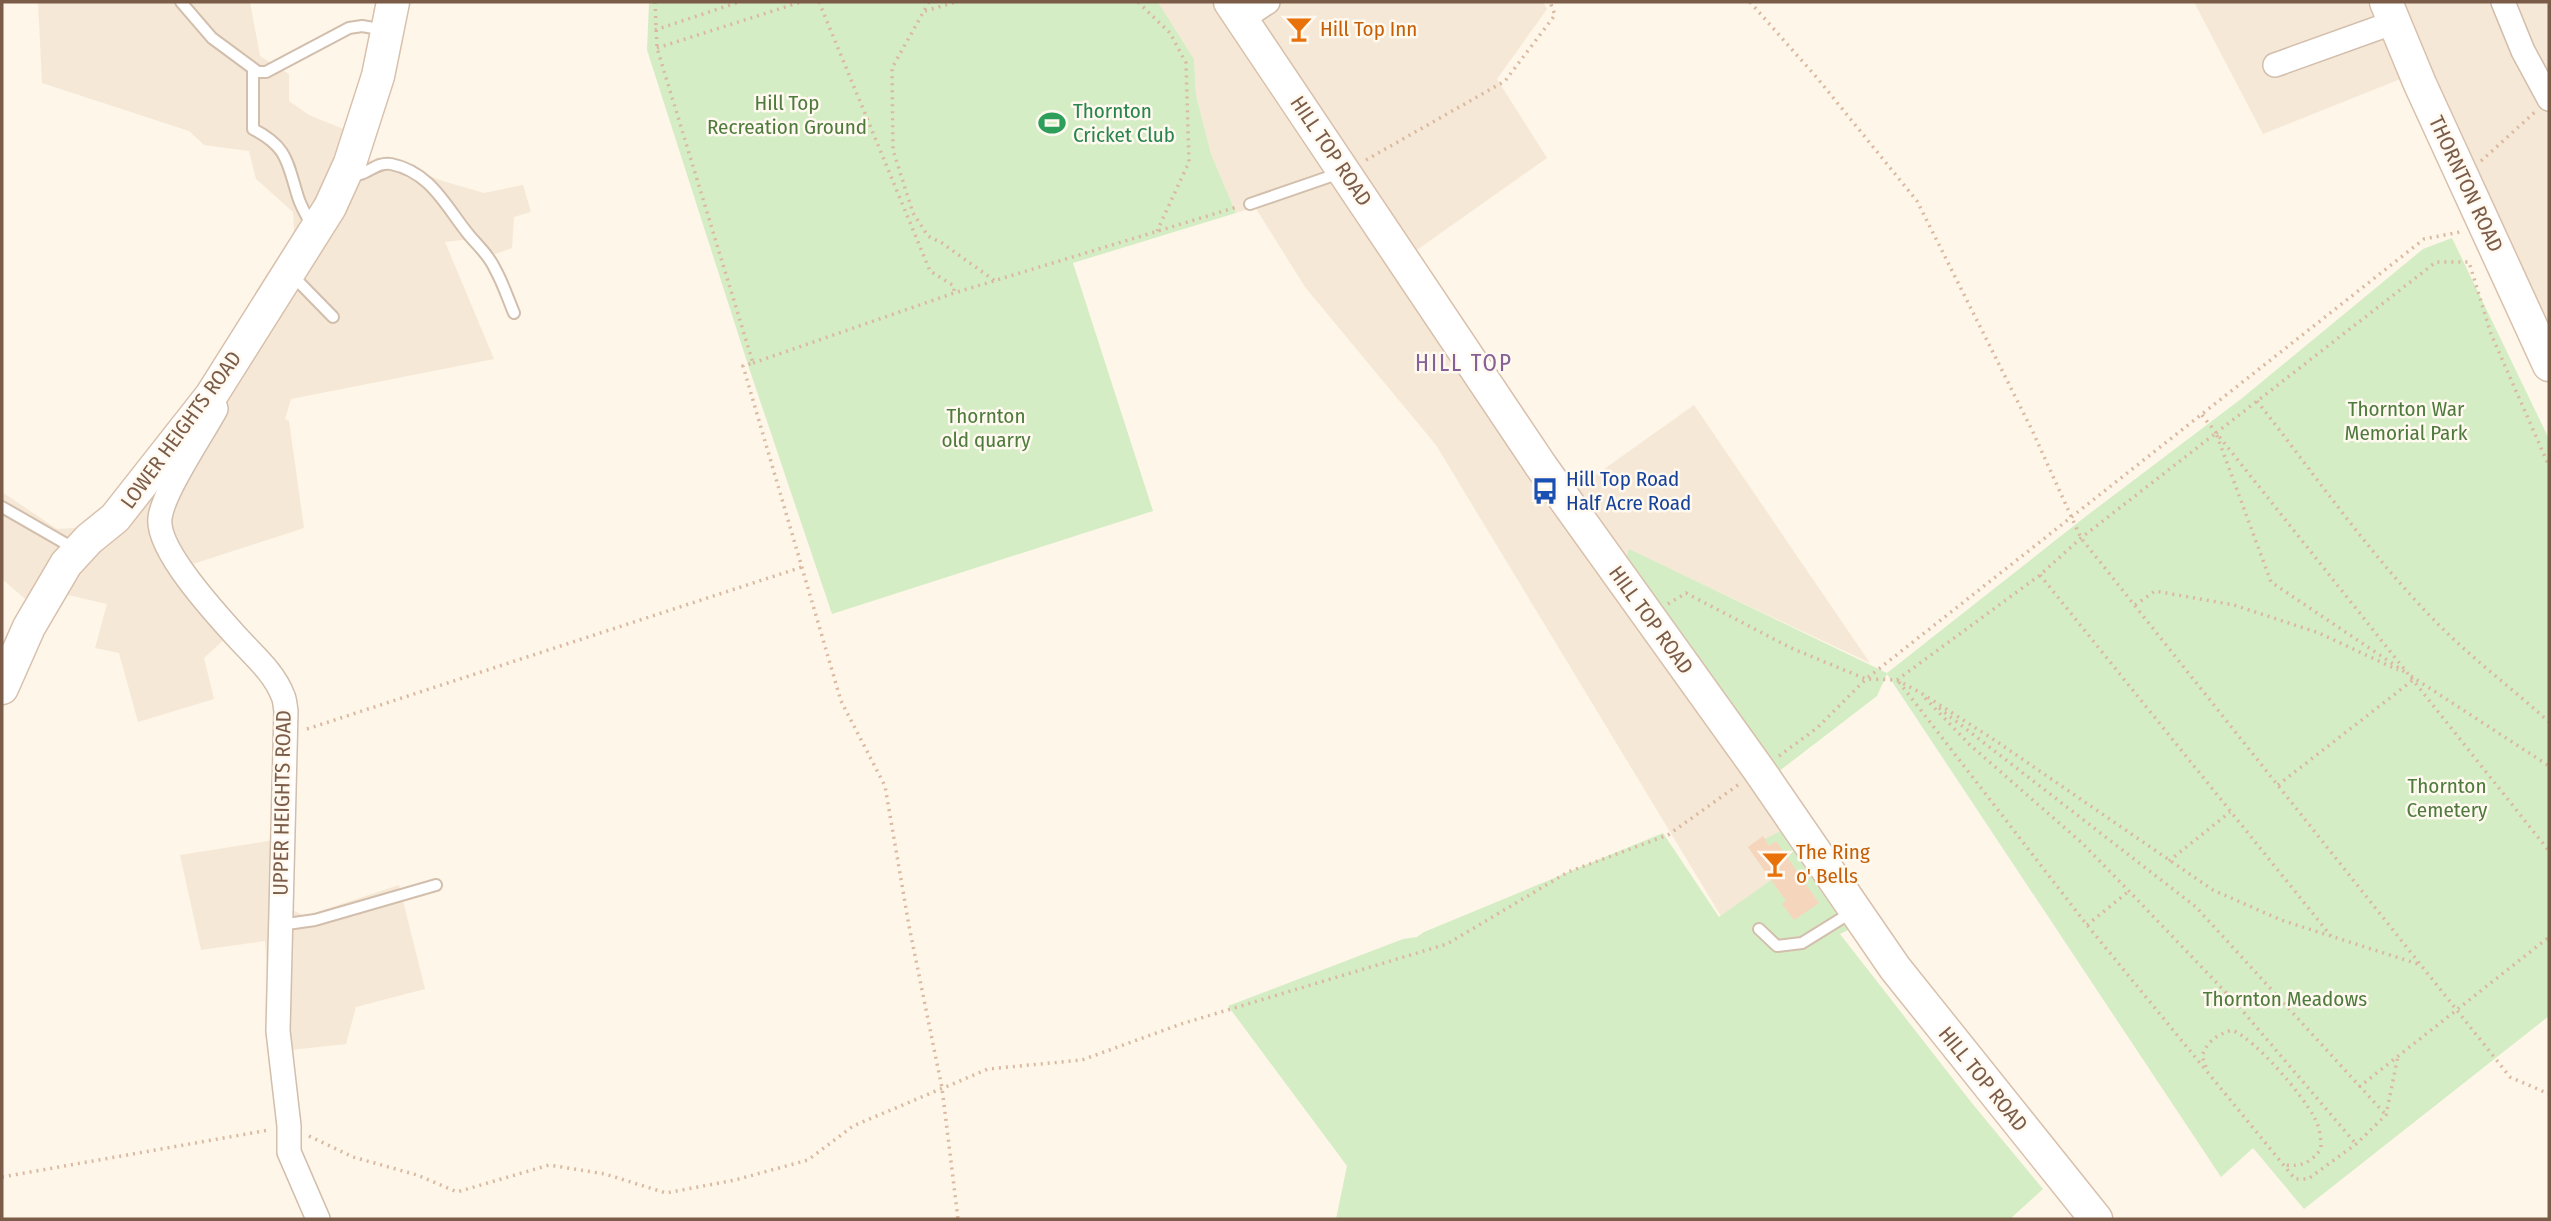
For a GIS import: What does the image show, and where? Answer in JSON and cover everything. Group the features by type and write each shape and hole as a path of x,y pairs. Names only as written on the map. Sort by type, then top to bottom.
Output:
{"street":[{"path":"1236,10 1268,2"},
{"path":"2504,2 2523,51 2549,99"},
{"name":"HILL TOP ROAD","path":"1236,10 1541,466 1759,770 1854,911 1895,968 2096,1219"},
{"path":"2275,65 2390,12"},
{"name":"THORNTON ROAD","path":"2390,12 2420,84 2549,365"},
{"name":"LOWER HEIGHTS ROAD","path":"2,688 29,627 66,564 115,518 211,396 330,207 347,168 378,76 390,16"},
{"name":"UPPER HEIGHTS ROAD","path":"211,396 216,409 168,495 160,519 162,537 176,563 271,674 283,696 286,711 278,1031 289,1126 289,1152 318,1219"}],"lane":[{"path":"181,2 212,38 253,70 266,72 349,28 390,16"},
{"path":"253,70 253,129 270,138 289,163 298,197 315,232"},
{"path":"347,168 358,176 375,166 392,164 405,168 433,186 488,257 514,313"},
{"path":"1250,204 1346,171"},
{"path":"289,272 333,317"},
{"path":"2,507 78,551"},
{"path":"280,925 315,920 436,885"},
{"path":"1759,929 1777,946 1801,943 1854,911"}],"path":[{"path":"655,2 657,48 753,363"},
{"path":"655,30 739,2"},
{"path":"657,48 800,2"},
{"path":"819,2 930,271 954,286 954,293"},
{"path":"929,2 891,68 893,150 913,213 928,236 995,281"},
{"path":"924,12 956,2"},
{"path":"1138,2 1170,33 1186,63 1189,162 1157,231"},
{"path":"1346,171 1505,81 1555,15 1550,2"},
{"path":"1750,2 1818,79 1917,201 1998,359 2081,538 2510,1077 2549,1094"},
{"path":"2462,176 2549,99"},
{"path":"958,1219 942,1088 909,926 885,786 841,701 743,366 954,293 1250,204"},
{"path":"2,1177 289,1126 354,1157 417,1175 457,1192 549,1166 605,1174 666,1193 735,1180 808,1160 853,1126 988,1069 1082,1060 1181,1024 1447,944 1568,872 1668,835 1817,728 1866,679 2424,239 2485,227"},
{"path":"1898,680 2040,575 2081,538 2436,262 2469,261 2491,334 2549,466"},
{"path":"2257,401 2392,574 2437,623 2549,722"},
{"path":"2202,415 2549,851"},
{"path":"2216,433 2271,582 2549,766"},
{"path":"285,737 803,567"},
{"path":"2040,575 2332,937"},
{"path":"2135,606 2155,591 2234,605 2319,633 2408,674"},
{"path":"1648,616 1686,593 1791,648 1866,679 1898,680 1993,739 2213,890 2281,920 2421,965"},
{"path":"2277,785 2414,679"},
{"path":"1898,680 2087,925 2295,1179 2308,1179 2356,1144 2386,1115 2398,1056"},
{"path":"1921,693 1970,745 2082,842 2235,1002 2356,1144"},
{"path":"1921,693 2196,908 2386,1115"},
{"path":"2169,861 2231,812"},
{"path":"2087,925 2129,891"},
{"path":"2359,1087 2549,937"},
{"path":"2207,1072 2202,1056 2207,1043 2232,1030 2245,1035 2256,1045 2291,1087 2314,1116 2319,1129 2321,1149 2306,1164 2283,1164"}],"shaded area":[{"path":"38,2 250,2 260,56 289,74 289,101 309,115 368,139 358,167 378,157 484,193 523,185 531,212 514,217 512,248 495,254 480,238 445,242 494,359 291,399 285,419 289,421 304,528 193,564 240,625 204,658 214,699 138,722 119,653 95,648 107,604 59,593 44,615 2,579 2,492 57,529 87,527 128,491 295,246 293,212 256,179 249,151 204,145 189,131 42,83"},
{"path":"1158,2 1543,2 1547,9 1497,79 1547,158 1414,252 1569,494 1694,405 1870,663 1629,550 1624,564 1852,928 1753,969 1436,445 1305,287 1255,207 1236,213 1211,154 1196,95 1194,59"},
{"path":"2194,2 2549,2 2549,339 2428,68 2263,134"},
{"path":"293,837 290,909 305,916 399,885 425,989 356,1007 346,1044 272,1052 265,941 201,950 180,855"}],"green space":[{"path":"649,2 1158,2 1194,59 1196,95 1211,154 1236,213 1073,263 1153,511 832,614 750,371 647,50"},
{"path":"2452,238 2549,439 2549,1016 2304,1209 2253,1148 2221,1177 1887,674 1877,696 1778,772 1624,564 1629,549 1887,673 2085,517 2241,399 2423,249"},
{"path":"1785,829 1852,928 1840,934 1971,1102 2043,1189 2010,1219 1336,1219 1347,1166 1228,1006 1403,939 1417,937 1663,833 1719,917 1771,880 1748,847"}],"building":[{"name":"The Ring o' Bells","path":"1763,836 1769,846 1776,841 1819,903 1794,920 1782,904 1786,901 1748,847"}],"place":[{"name":"Hill Top Inn","path":"1299,29"},
{"name":"Thornton Cricket Club","path":"1052,123"},
{"name":"Hill Top Road Half Acre Road","path":"1545,491"},
{"name":"The Ring o' Bells","path":"1775,864"}],"district":[{"name":"HILL TOP","path":"1464,363"}],"park label":[{"name":"Hill Top Recreation Ground","path":"787,115"},
{"name":"Thornton War Memorial Park","path":"2406,421"},
{"name":"Thornton old quarry","path":"986,428"},
{"name":"Thornton Cemetery","path":"2447,798"},
{"name":"Thornton Meadows","path":"2285,999"}]}
